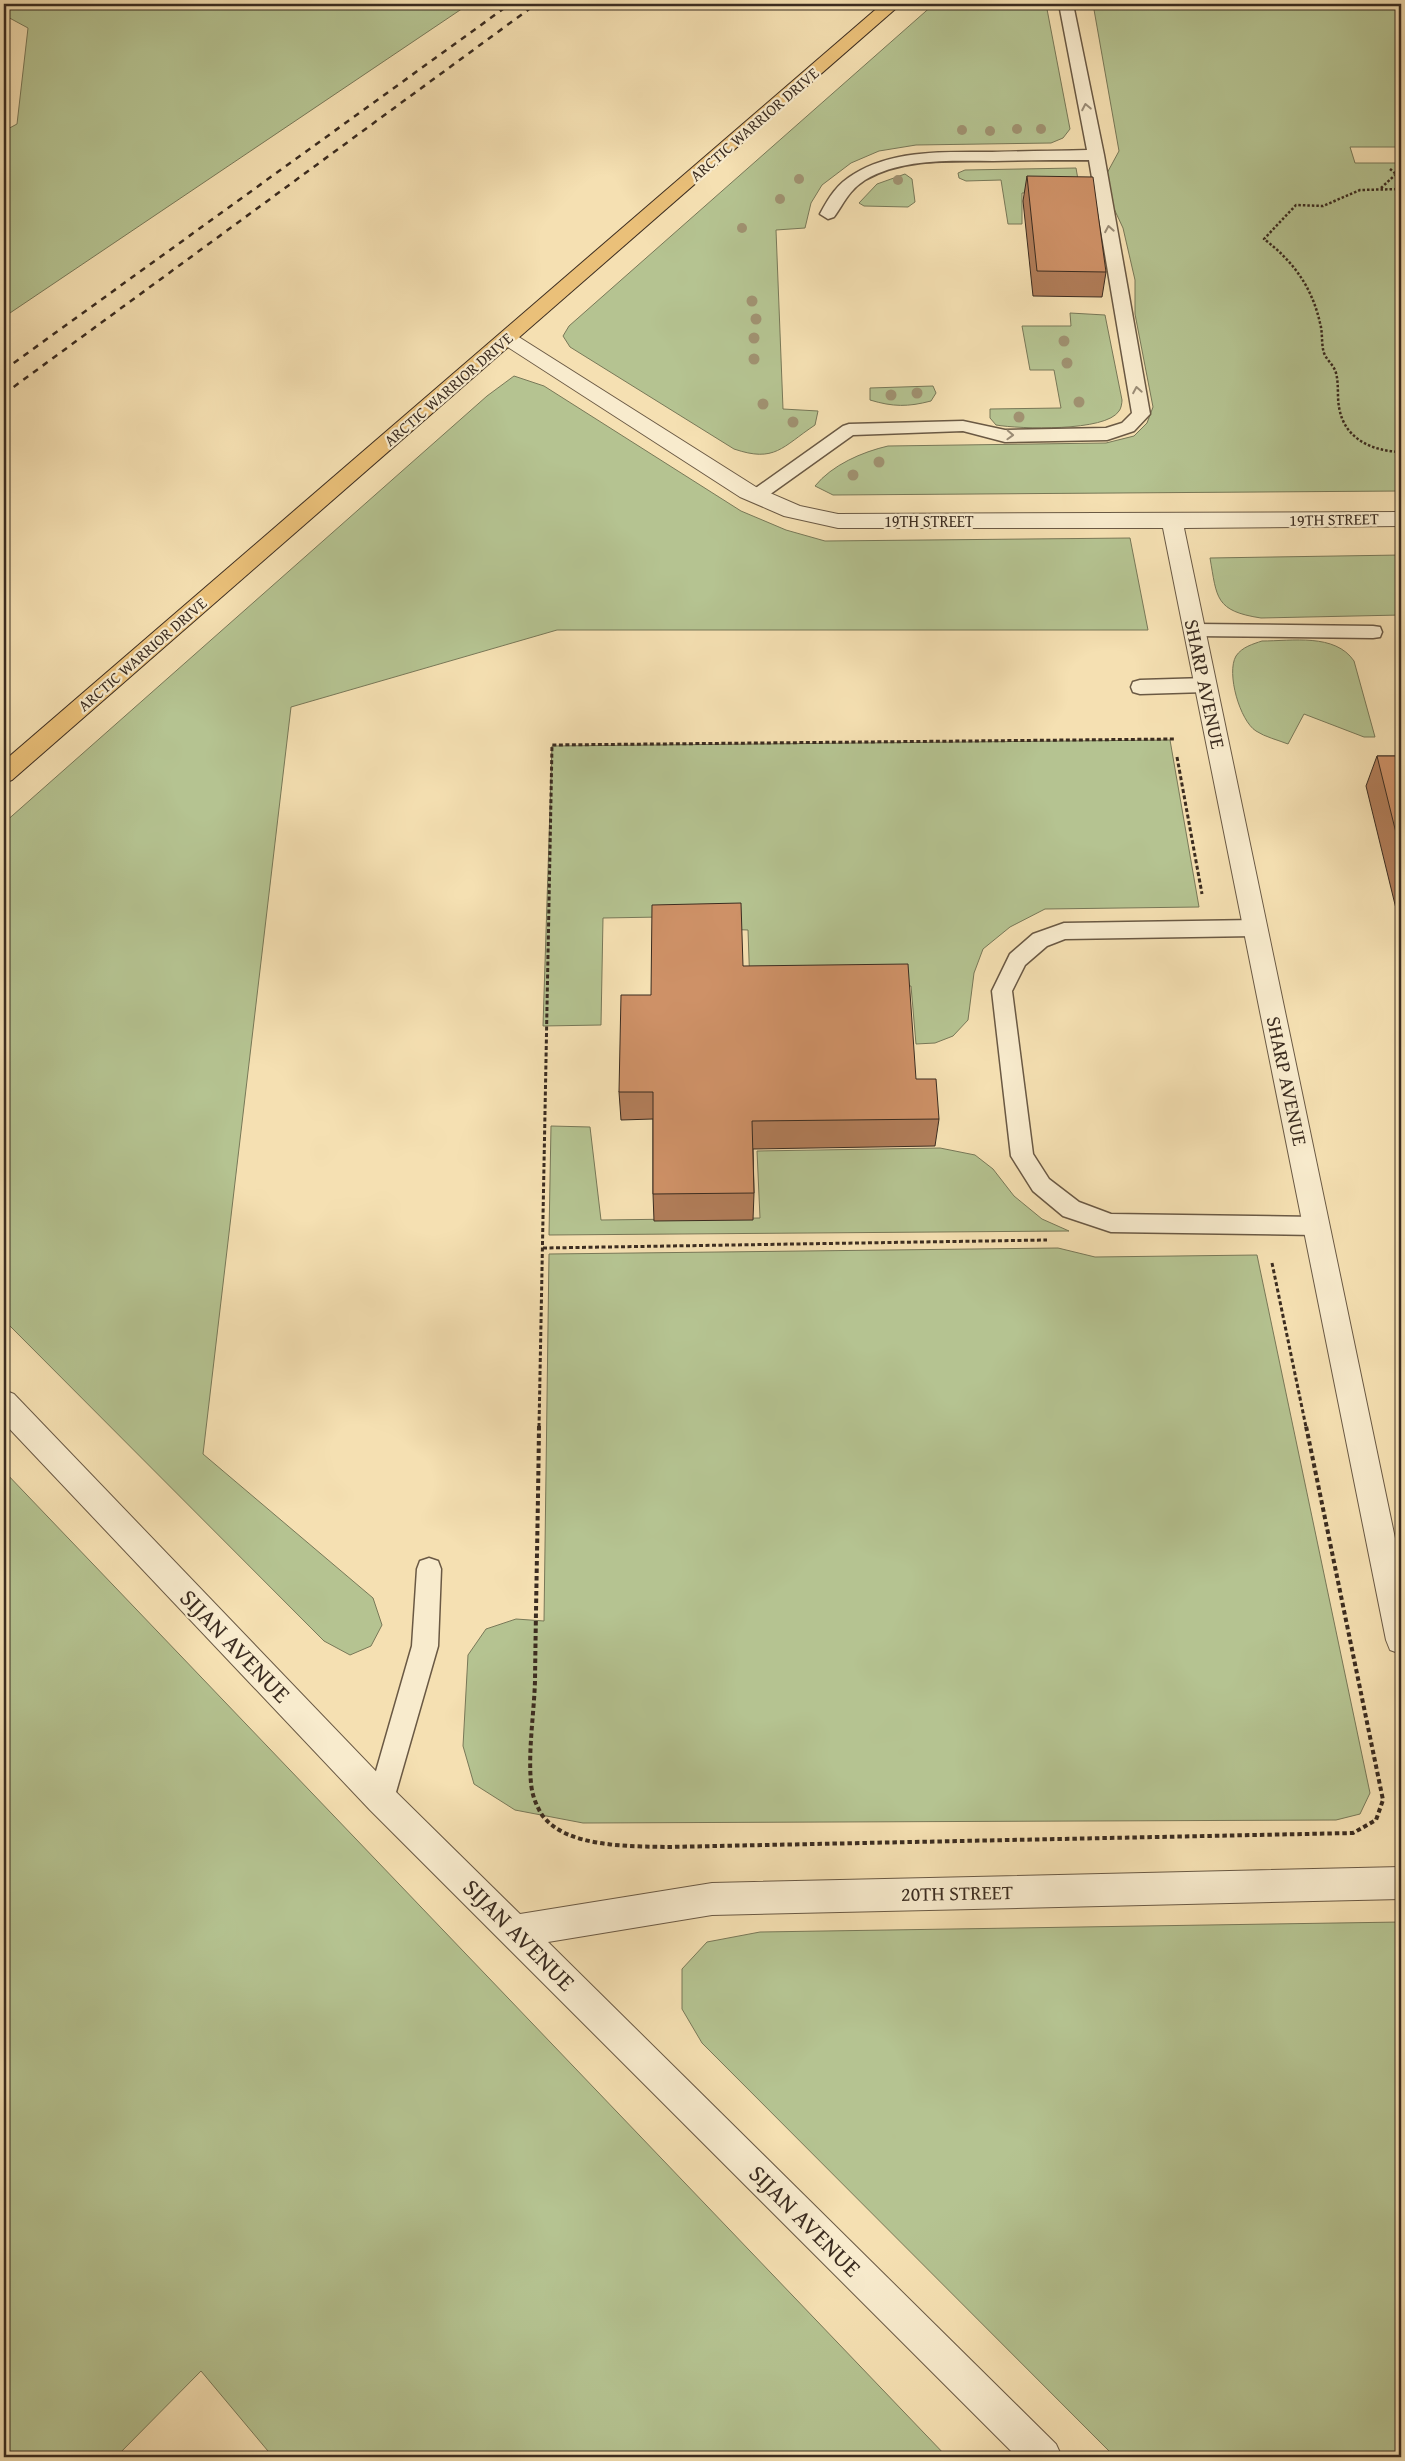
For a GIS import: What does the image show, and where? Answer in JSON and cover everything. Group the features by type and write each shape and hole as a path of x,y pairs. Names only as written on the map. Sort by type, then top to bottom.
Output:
{"main road":[{"name":"ARCTIC WARRIOR DRIVE","path":"4,774 892,4"}],"street":[{"name":"19TH STREET","path":"507,338 756,496 783,509 811,518 838,521 1172,521 1401,518"},
{"name":"SHARP AVENUE","path":"1172,521 1401,1640"},
{"name":"SIJAN AVENUE","path":"4,1403 381,1799 1043,2457"},
{"name":"20TH STREET","path":"515,1931 712,1899 1401,1883"}],"lane":[{"path":"756,496 848,430 962,426 1005,436 1107,434 1128,427 1141,414 1096,155 1066,4"},
{"path":"828,214 839,192 859,177 881,167 906,160 934,156 1096,155"},
{"path":"1194,630 1373,632"},
{"path":"1140,687 1206,685"},
{"path":"1256,928 1064,930 1040,940 1017,960 1002,991 1022,1156 1041,1184 1070,1210 1111,1223 1316,1226"},
{"path":"381,1799 425,1646 428,1569"}],"path":[{"path":"1390,169 1401,178"},
{"path":"1380,189 1395,175"},
{"path":"1401,189 1360,190 1323,206 1296,205 1264,239 1289,258 1310,290 1321,325 1325,356 1335,368 1342,422 1351,434 1365,445 1378,450 1401,452"},
{"path":"1209,929 1174,739 552,745 534,1716 531,1772 534,1800 546,1818 569,1835 598,1844 667,1847 1353,1833 1376,1820 1383,1800 1272,1261"},
{"path":"543,1248 1054,1240"}],"green space":[{"path":"4,4 469,4 4,317 4,131 17,124 28,28 4,15"},
{"path":"934,4 1046,4 1070,129 1063,138 1051,143 916,145 879,151 851,163 822,185 811,203 805,228 776,230 783,409 818,411 815,425 786,446 769,453 748,453 734,449 570,347 563,336 569,326"},
{"path":"1093,4 1401,4 1401,147 1350,147 1355,163 1401,163 1401,491 833,495 815,486 822,478 848,460 888,446 1106,443 1134,436 1147,423 1153,407 1135,314 1135,280 1123,228 1109,198 1106,175 1119,151"},
{"path":"1076,168 1080,191 1022,193 1022,224 1008,224 1001,180 966,181 959,178 958,173 965,170"},
{"path":"905,174 912,179 915,202 908,207 864,206 859,203 877,184"},
{"path":"1070,313 1105,315 1122,400 1120,410 1111,418 1098,423 1080,426 1042,428 996,425 990,418 990,409 1061,408 1054,370 1030,370 1022,326 1071,326"},
{"path":"514,376 544,386 741,511 786,530 825,541 1130,538 1148,630 557,630 291,707 203,1454 373,1598 382,1625 371,1646 350,1655 324,1641 4,1320 4,823 487,396"},
{"path":"933,386 936,393 931,401 923,403 893,405 870,400 870,388"},
{"path":"1401,555 1401,615 1261,618 1246,615 1226,606 1217,593 1210,558"},
{"path":"1312,640 1336,646 1346,652 1354,661 1375,737 1364,737 1304,714 1288,744 1267,737 1250,726 1236,696 1233,664 1241,650 1262,641"},
{"path":"1170,740 1199,907 1045,909 1010,927 983,949 974,973 968,1020 953,1036 935,1043 916,1044 911,986 750,988 748,930 719,929 719,916 603,918 601,1025 543,1026 552,746"},
{"path":"551,1126 590,1127 601,1220 760,1218 757,1151 940,1148 975,1155 993,1169 1014,1196 1042,1219 1069,1231 549,1235"},
{"path":"1058,1248 1095,1257 1257,1255 1370,1793 1360,1814 1336,1820 583,1823 515,1810 474,1784 463,1746 468,1655 486,1629 516,1619 544,1621 549,1254"},
{"path":"4,1471 947,2457 273,2457 201,2371 116,2457 4,2457"},
{"path":"1401,1922 1401,2457 1115,2457 702,2043 682,2009 682,1969 707,1942 760,1932"}],"building":[{"path":"1027,176 1093,177 1106,272 1037,271"},
{"path":"1377,756 1401,756 1401,853"},
{"path":"741,903 743,966 908,964 916,1079 936,1079 939,1119 752,1121 754,1193 653,1194 653,1092 619,1092 621,995 651,995 652,905"}],"railway":[{"path":"4,370 510,4"},
{"path":"4,394 536,4"}]}
